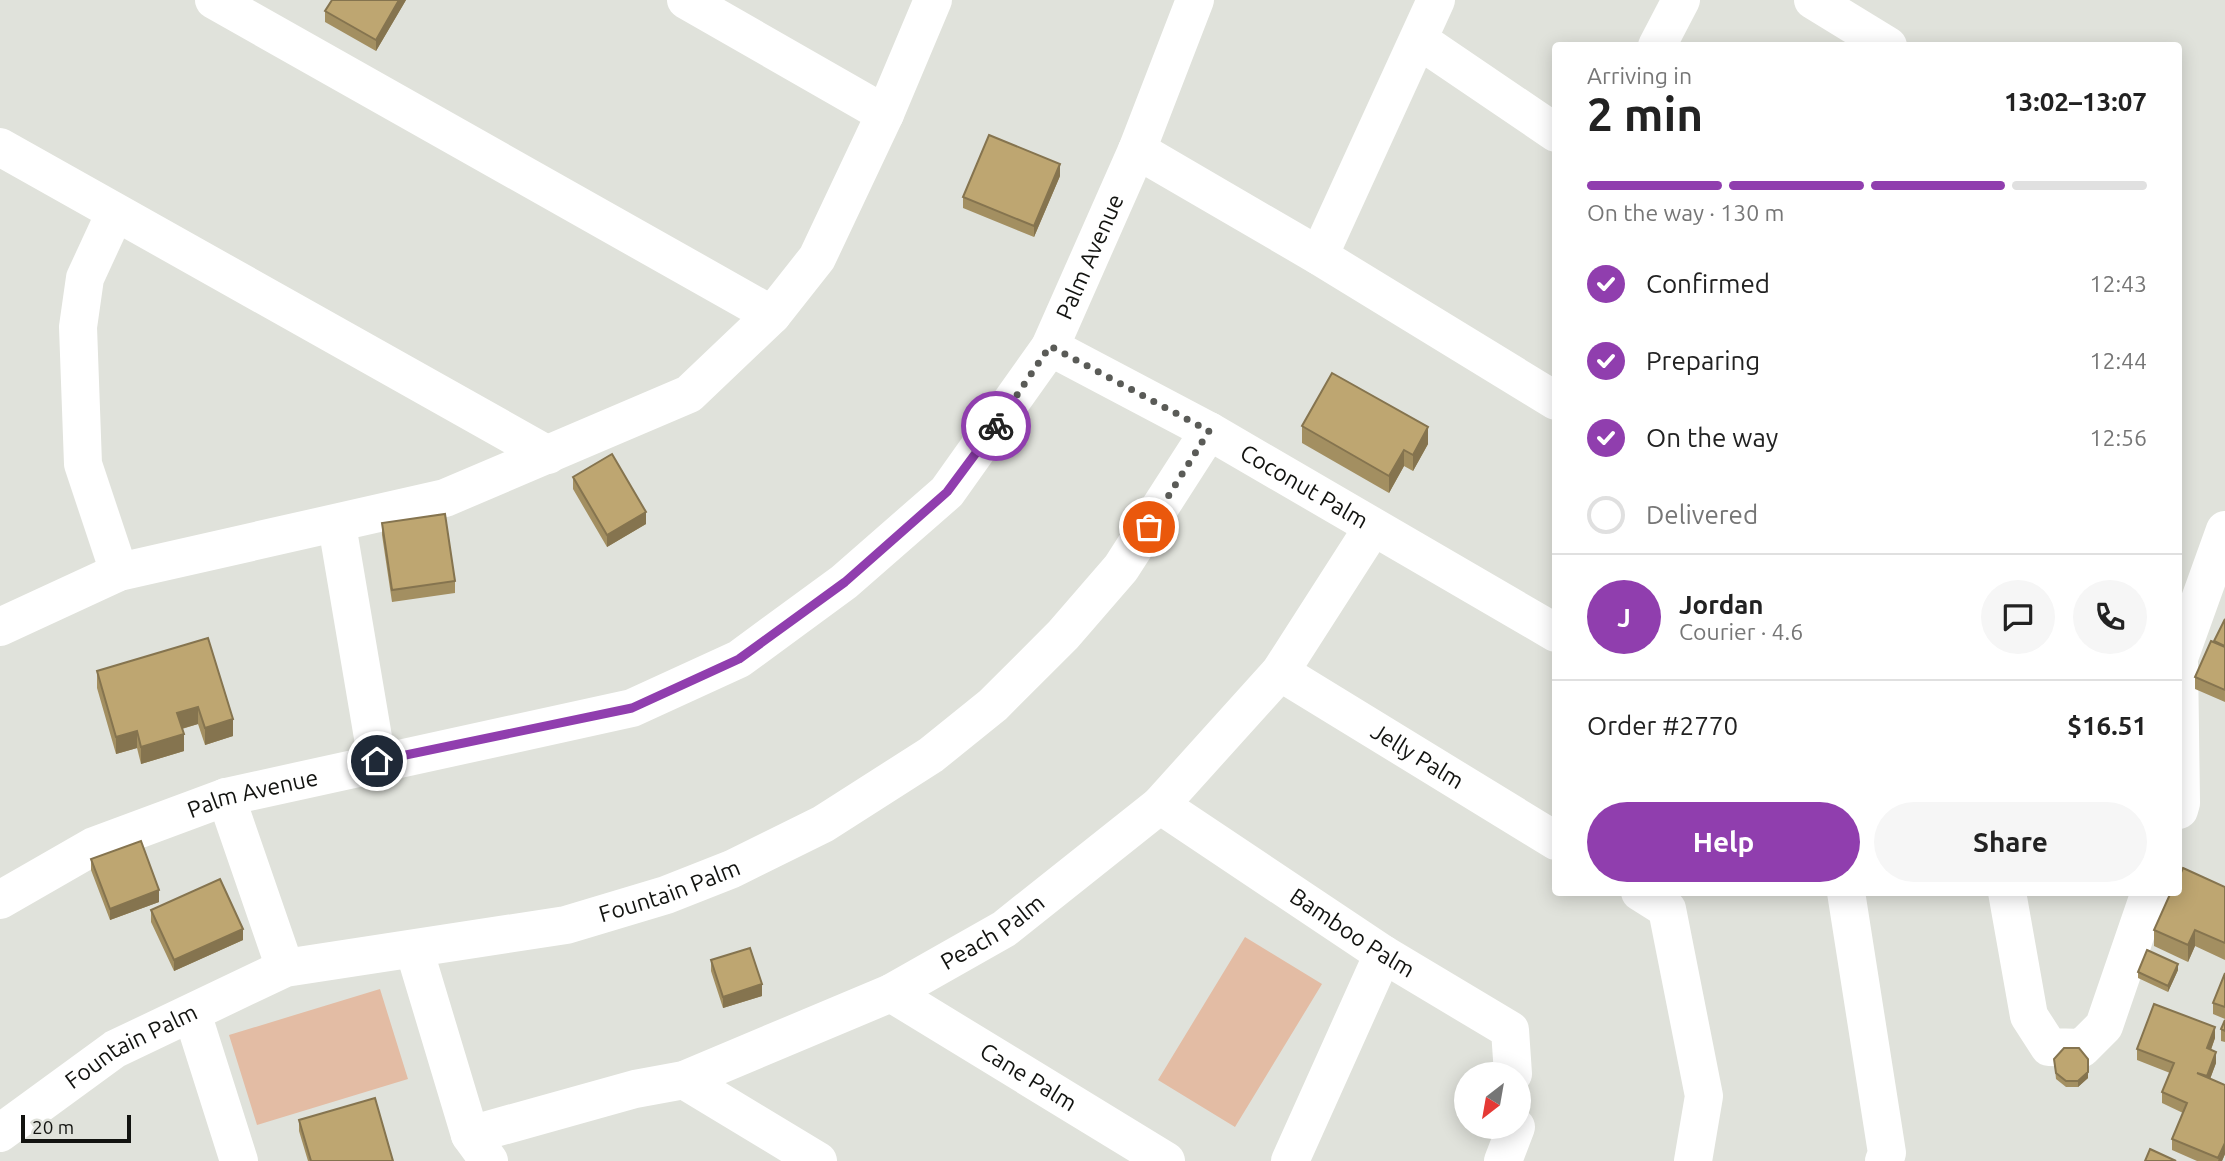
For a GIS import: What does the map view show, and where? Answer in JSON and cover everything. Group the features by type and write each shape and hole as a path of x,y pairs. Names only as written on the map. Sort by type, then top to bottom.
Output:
{"street":[{"path":"214,0 772,315"},
{"path":"686,0 885,114"},
{"path":"0,628 119,572 337,525 445,498 690,394 772,315 817,258 885,114 933,0"},
{"name":"Palm Avenue","path":"0,900 94,846 226,797 377,761 632,708 739,659 845,582 947,492 1050,346 1137,150 1195,0"},
{"path":"1319,256 1436,0"},
{"path":"1659,42 1681,0"},
{"path":"1813,0 1881,42"},
{"path":"1419,40 1552,130"},
{"path":"0,147 548,455"},
{"path":"1137,150 1319,256 1552,399"},
{"path":"115,213 85,278 78,327 83,464 119,572"},
{"name":"Coconut Palm","path":"1050,346 1209,431 1552,631"},
{"name":"Fountain Palm","path":"0,1133 115,1049 285,968 566,925 666,895 732,869 823,824 931,755 993,705 1063,635 1113,578 1163,506 1209,431"},
{"path":"337,525 377,761"},
{"name":"Peach Palm","path":"480,1148 635,1089 684,1080 891,993 1003,929 1160,805 1280,672 1373,527"},
{"path":"2182,649 2225,530"},
{"name":"Jelly Palm","path":"1280,672 1552,839"},
{"path":"226,797 285,968"},
{"name":"Bamboo Palm","path":"1160,805 1383,954 1510,1030 1512,1062"},
{"path":"1646,896 1667,909 1704,1096 1693,1161"},
{"path":"1847,896 1887,1153 1884,1161"},
{"path":"2008,896 2029,1016 2049,1046 2082,1048 2104,1026 2149,896"},
{"path":"414,950 480,1148"},
{"path":"1290,1161 1383,954"},
{"name":"Cane Palm","path":"891,993 1166,1161"},
{"path":"192,1013 239,1161"},
{"path":"684,1080 818,1161"},
{"path":"1503,1161 1511,1139"}],"shaded area":[{"path":"1245,937 1322,984 1235,1127 1158,1080"},
{"path":"380,989 408,1079 257,1125 229,1035"}],"building":[{"path":"332,0 399,0 376,40 325,11"},
{"path":"989,135 1060,164 1034,226 963,197"},
{"path":"1332,373 1428,427 1413,455 1404,450 1389,476 1302,426"},
{"path":"612,454 646,512 607,535 573,477"},
{"path":"445,514 455,581 392,590 382,523"},
{"path":"2225,619 2225,646 2214,641"},
{"path":"208,638 233,719 205,728 198,707 177,713 184,734 141,747 137,731 116,737 97,671"},
{"path":"2211,641 2225,647 2225,690 2195,677"},
{"path":"141,841 159,890 110,909 91,859"},
{"path":"2183,868 2225,887 2225,943 2195,930 2188,945 2154,930 2169,896 2182,896"},
{"path":"220,879 243,929 174,960 151,910"},
{"path":"750,948 762,984 723,997 711,960"},
{"path":"2147,950 2178,964 2168,986 2138,972"},
{"path":"2225,973 2225,1007 2213,1003"},
{"path":"2154,1004 2215,1027 2207,1048 2216,1052 2207,1076 2197,1073 2225,1085 2225,1143 2218,1158 2172,1139 2187,1103 2162,1092 2174,1063 2137,1049"},
{"path":"2064,1048 2079,1048 2088,1059 2088,1072 2078,1081 2066,1081 2056,1073 2054,1059"},
{"path":"375,1098 393,1161 311,1161 299,1120"},
{"path":"2150,1149 2176,1161 2145,1161"}],"way so far":[{"path":"996,426 1050,346 1209,431 1149,527"}],"route":[{"path":"377,761 632,708 739,659 845,582 947,492 996,426"}]}
